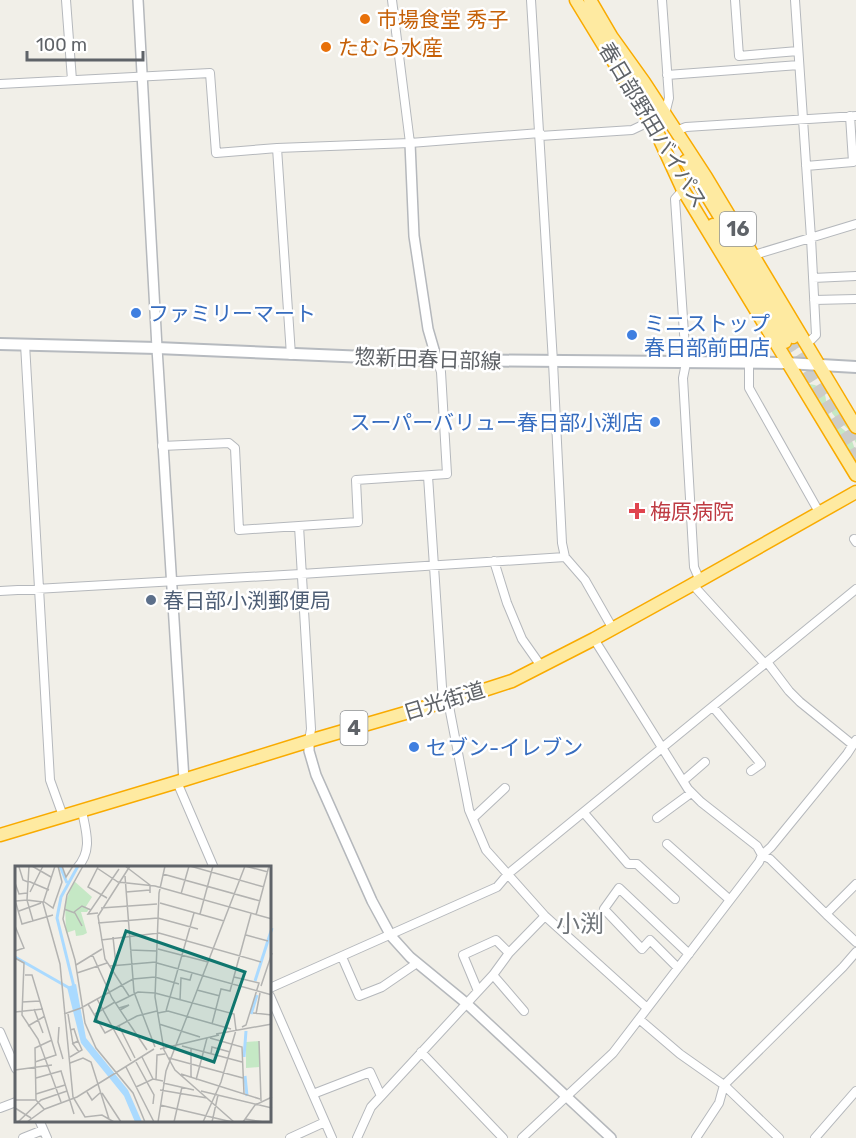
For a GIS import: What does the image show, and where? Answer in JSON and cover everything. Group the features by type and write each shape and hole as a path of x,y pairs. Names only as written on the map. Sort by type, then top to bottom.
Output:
{"highway":[{"name":"春日部野田バイパス","path":"576,0 789,339 590,0"},
{"name":"16","path":"611,36 706,177 856,427"},
{"name":"16","path":"653,125 683,190 856,476"},
{"name":"日光街道","path":"0,835 512,681 613,629 856,492"}],"main road":[{"name":"惣新田春日部線","path":"0,344 437,360 786,363 856,367"}],"street":[{"path":"66,0 72,80"},
{"path":"138,0 181,781 213,866"},
{"path":"162,446 229,443 235,448 239,530 358,522 356,480 447,474 441,372 428,329 414,236 410,143 392,0"},
{"path":"531,0 562,543 565,557 585,580 613,629"},
{"path":"662,0 669,98 665,114"},
{"path":"735,0 739,56 798,51"},
{"path":"795,0 816,335 807,344"},
{"path":"667,75 799,65"},
{"path":"0,84 210,73 216,153 632,130 653,125"},
{"path":"676,131 686,127 853,116 853,162 806,166"},
{"path":"277,148 291,355"},
{"path":"522,1138 613,1053 759,862 762,855 847,754 854,742 800,702 789,691 696,583 683,378 686,363 675,199 683,190"},
{"path":"754,255 856,224"},
{"path":"813,278 856,276"},
{"path":"814,300 856,298"},
{"path":"25,344 50,780 63,816"},
{"path":"749,363 749,388 819,512"},
{"path":"428,476 445,701 472,818 486,850 545,916 648,1008"},
{"path":"299,526 311,729 309,751 316,775 372,901 391,936 417,963 466,1004 611,1138"},
{"path":"0,591 565,557"},
{"path":"494,561 507,603 522,639 541,666"},
{"path":"272,987 497,888 508,874 856,589"},
{"path":"594,639 691,793 757,846 762,855 770,859 856,942"},
{"path":"713,707 761,764 751,771"},
{"path":"683,781 705,762"},
{"path":"472,818 505,788"},
{"path":"657,818 691,793"},
{"path":"78,866 88,844 82,811"},
{"path":"584,813 628,864 637,864 675,899"},
{"path":"667,844 730,900"},
{"path":"826,914 856,884"},
{"path":"678,968 650,940 642,949 604,909 619,888 689,954"},
{"path":"357,1138 371,1107 545,916"},
{"path":"478,991 463,955 496,940 509,953"},
{"path":"696,1138 719,1103 724,1085 843,967 856,951"},
{"path":"342,957 359,996 382,987 417,963"},
{"path":"493,975 524,1011"},
{"path":"272,1001 332,1138"},
{"path":"639,1019 680,1054 724,1085 779,1138"},
{"path":"0,1032 15,1067"},
{"path":"421,1052 503,1138"},
{"path":"313,1094 370,1072 381,1096"},
{"path":"815,1138 856,1091"},
{"path":"0,1108 15,1102"},
{"path":"290,1138 325,1122"},
{"path":"23,1138 41,1126 47,1138"}],"green space":[{"path":"806,384 815,385 824,391 831,418 852,441 856,466"},
{"path":"824,386 826,386 856,435 856,443 848,429 832,413 829,393"}],"tunnel":[{"path":"793,337 856,441"},
{"path":"785,342 856,460"}],"place":[{"name":"市場食堂 秀子","path":"365,19"},
{"name":"たむら水産","path":"326,47"},
{"name":"ファミリーマート","path":"136,313"},
{"name":"ミニストップ 春日部前田店","path":"632,335"},
{"name":"スーパーバリュー春日部小渕店","path":"655,422"},
{"name":"梅原病院","path":"637,511"},
{"name":"春日部小渕郵便局","path":"151,600"},
{"name":"セブン-イレブン","path":"414,747"}],"district":[{"name":"小渕","path":"580,924"}]}
